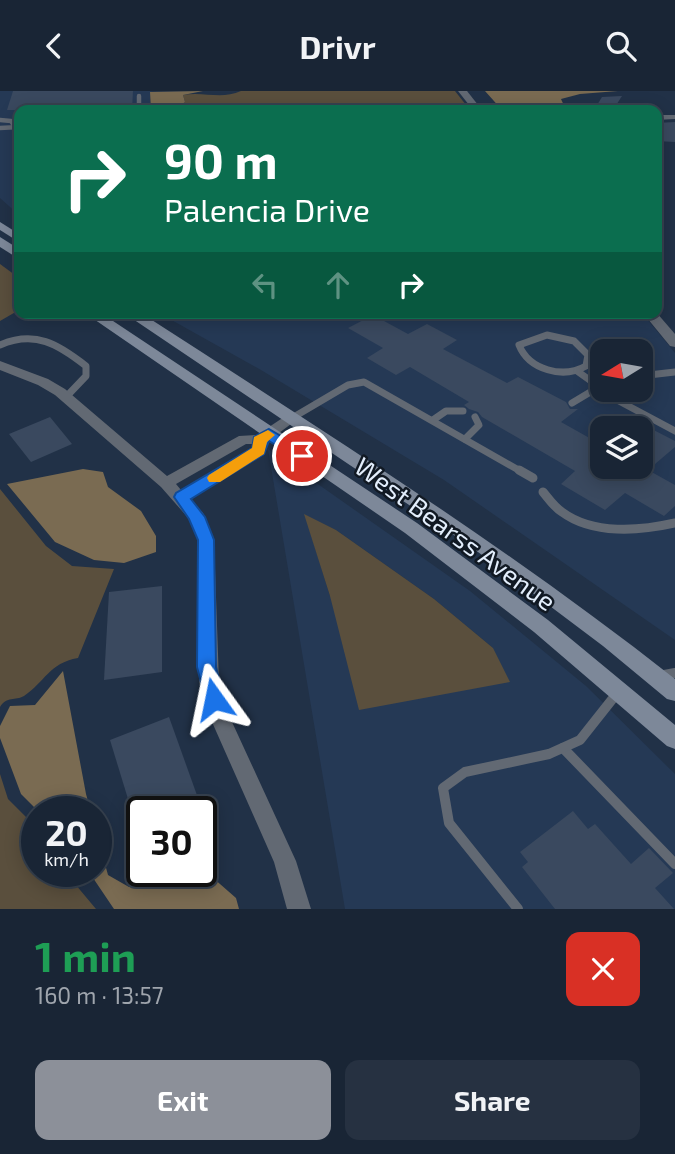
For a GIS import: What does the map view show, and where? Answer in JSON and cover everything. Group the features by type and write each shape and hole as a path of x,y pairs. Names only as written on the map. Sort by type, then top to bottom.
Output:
{"main road":[{"name":"West Bearss Avenue","path":"100,319 264,437 411,528 541,626 675,739"},
{"name":"West Bearss Avenue","path":"140,319 504,559 666,674 675,692"}],"street":[{"path":"462,91 474,105"},
{"path":"655,319 675,343"},
{"path":"0,365 43,382 66,397 182,497 197,517 206,540 209,682 222,723 285,862 299,909"},
{"path":"166,483 244,439 264,437 292,418"},
{"path":"182,497 259,450 264,437"}],"lane":[{"path":"138,105 139,96"},
{"path":"577,371 586,366 589,355 582,345 572,338 543,334 519,345 521,355 530,363 546,370 577,371 590,380"},
{"path":"0,345 24,337 40,337 86,366 86,376 66,397"},
{"path":"653,375 675,372"},
{"path":"292,418 348,385 364,382 533,478"},
{"path":"572,403 590,393"},
{"path":"627,403 675,431"},
{"path":"433,420 446,411 463,411"},
{"path":"465,439 479,425 475,417"},
{"path":"543,492 565,515 594,524 632,530 675,523"},
{"path":"518,909 449,823 443,788 465,772 549,754 580,740 619,690"},
{"path":"563,748 675,864"}],"shaded area":[{"path":"0,91 153,91 150,92 151,105 14,105 14,211 0,198"},
{"path":"203,91 183,95 185,102 181,105 151,105 150,92"},
{"path":"241,91 455,91 466,105 181,105 185,102 183,95 234,94"},
{"path":"485,91 618,91 580,94 561,99 564,105 498,105"},
{"path":"0,264 14,274 14,313 0,321"},
{"path":"170,319 647,319 675,353 675,640 444,480 261,370"},
{"path":"268,449 470,591 586,686 675,774 675,909 345,909","holes":["305,515 336,530 434,599 493,648 330,596"]},
{"path":"83,469 103,472 108,487 141,511 156,536 156,552 124,563 94,560 55,542 7,484"},
{"path":"0,489 46,546 72,566 114,569 78,658 60,664 31,691 24,696 8,700 0,707"},
{"path":"304,514 336,530 434,599 493,648 510,682 359,710 330,596"},
{"path":"63,671 87,796 21,794 0,738 0,726 10,706 35,705"},
{"path":"0,774 8,799 21,812 21,887 78,887 96,909 0,909"},
{"path":"112,877 126,887 217,887 217,881 236,898 239,909 114,909 99,887 112,887"}],"building":[{"path":"13,91 133,91 132,105 14,105 14,110 7,110"},
{"path":"622,96 616,105 597,105 602,97"},
{"path":"675,122 675,142 662,141 662,123"},
{"path":"365,319 380,319 408,334 427,324 457,340 443,349 507,383 518,377 566,402 570,409 578,409 561,422 590,438 590,479 653,479 653,473 675,485 675,506 664,516 625,493 605,510 561,484 575,471 469,409 464,405 469,402 410,367 396,375 367,358 383,348 348,328"},
{"path":"50,417 72,444 31,462 9,434"},
{"path":"653,430 675,441 675,447 653,466"},
{"path":"162,586 162,672 104,680 109,592"},
{"path":"169,717 197,796 127,796 110,740"},
{"path":"573,811 588,829 595,824 631,864 649,848 673,873 655,888 674,909 555,909 522,867 528,862 520,852"}],"slow traffic":[{"path":"215,478 259,450 260,440 268,435"}],"route":[{"path":"214,699 206,667 206,540 197,517 182,497 259,450 260,440 269,434 302,456"}]}
